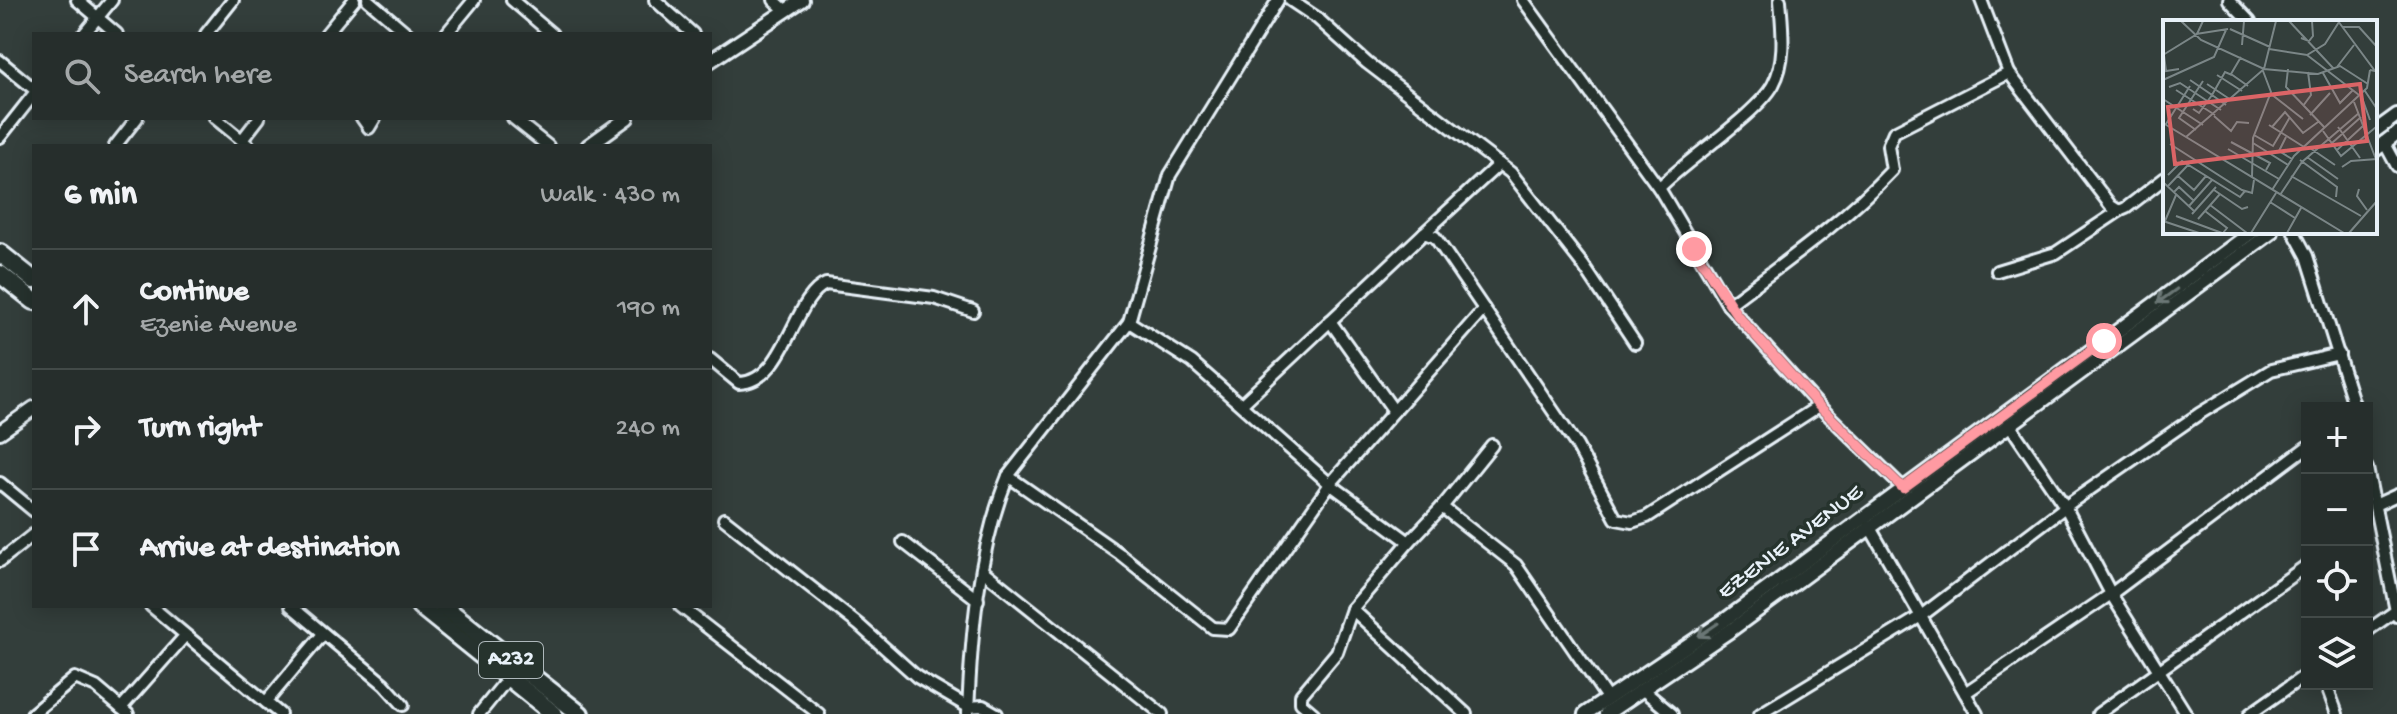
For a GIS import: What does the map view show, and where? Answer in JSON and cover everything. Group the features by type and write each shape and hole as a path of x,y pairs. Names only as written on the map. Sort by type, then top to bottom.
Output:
{"highway":[{"path":"0,253 32,278"},
{"path":"0,274 32,299"},
{"name":"A232","path":"423,608 554,714"},
{"name":"A232","path":"446,608 580,714"}],"street":[{"path":"77,0 115,32"},
{"path":"86,32 112,0"},
{"path":"208,32 233,0"},
{"path":"328,32 354,0"},
{"path":"368,0 406,32"},
{"path":"448,32 474,0"},
{"path":"512,0 550,32"},
{"path":"655,0 691,32"},
{"path":"774,0 786,11"},
{"path":"713,56 802,0"},
{"path":"968,711 978,600 996,505 1008,476 1129,322 1170,175 1278,0"},
{"path":"1290,0 1317,18 1367,63 1499,164 1551,223 1635,343"},
{"path":"1523,0 1659,188 1728,305 1819,406 1903,488"},
{"path":"1659,188 1756,105 1773,85 1781,62 1780,0"},
{"path":"1981,0 2009,73 2099,192 2119,211"},
{"path":"2229,0 2248,20"},
{"path":"0,61 32,90"},
{"path":"1728,305 1836,225 1869,195 1892,170 1888,146 1894,132 2009,73"},
{"path":"0,137 32,95"},
{"path":"2377,130 2397,115"},
{"path":"117,144 135,120"},
{"path":"217,120 246,143 258,120"},
{"path":"516,120 546,144"},
{"path":"591,144 624,120"},
{"path":"2397,133 2380,146 2397,166"},
{"path":"1243,403 1499,164"},
{"path":"1997,271 2056,253 2163,179"},
{"path":"1424,233 1435,237 1577,446 1612,514 1623,521 1647,517 1819,406"},
{"name":"EZENIE AVENUE","path":"2212,270 2250,234"},
{"name":"EZENIE AVENUE","path":"1606,714 1643,690 1674,661 1903,488 2062,379 2212,270 2269,234"},
{"path":"2295,234 2307,256 2353,402"},
{"path":"712,361 739,383 757,378 779,352 815,291 826,284 934,298 973,311"},
{"path":"1008,476 1120,554 1213,628 1222,631 1229,629 1330,484 1484,309"},
{"path":"1330,321 1394,411"},
{"path":"1129,322 1192,362 1243,403 1330,484 1409,542"},
{"path":"1760,714 1921,616 2173,430 2271,370 2339,354"},
{"name":"EZENIE AVENUE","path":"1585,714 1607,698 1674,661 1869,526 2009,424 2062,379"},
{"path":"0,432 32,409"},
{"path":"2009,424 2066,508 2111,594 2186,714"},
{"path":"1314,714 1301,703 1300,697 1337,652 1352,609 1492,445"},
{"path":"1965,693 2111,594 2301,452"},
{"path":"0,483 32,509"},
{"path":"2373,513 2397,495"},
{"path":"1442,507 1516,565 1607,698"},
{"path":"2373,518 2397,613 2373,627"},
{"path":"724,519 859,625 917,677 968,711"},
{"path":"1869,526 1977,714"},
{"path":"0,561 32,536"},
{"path":"903,542 978,600"},
{"path":"2098,714 2301,569"},
{"path":"983,571 1162,714"},
{"path":"153,608 184,637 280,714"},
{"path":"293,608 384,684 403,705"},
{"path":"683,608 819,714"},
{"path":"1352,609 1466,714"},
{"path":"266,702 323,634"},
{"path":"32,714 75,678 96,687 125,711 184,637"},
{"path":"479,714 509,677"},
{"path":"2250,714 2301,678"},
{"path":"1643,690 1672,714"},
{"path":"2328,690 2337,714"},
{"path":"968,711 983,706 997,714"}],"route":[{"path":"1694,249 1728,305 1819,406 1903,488 2104,341"}]}
